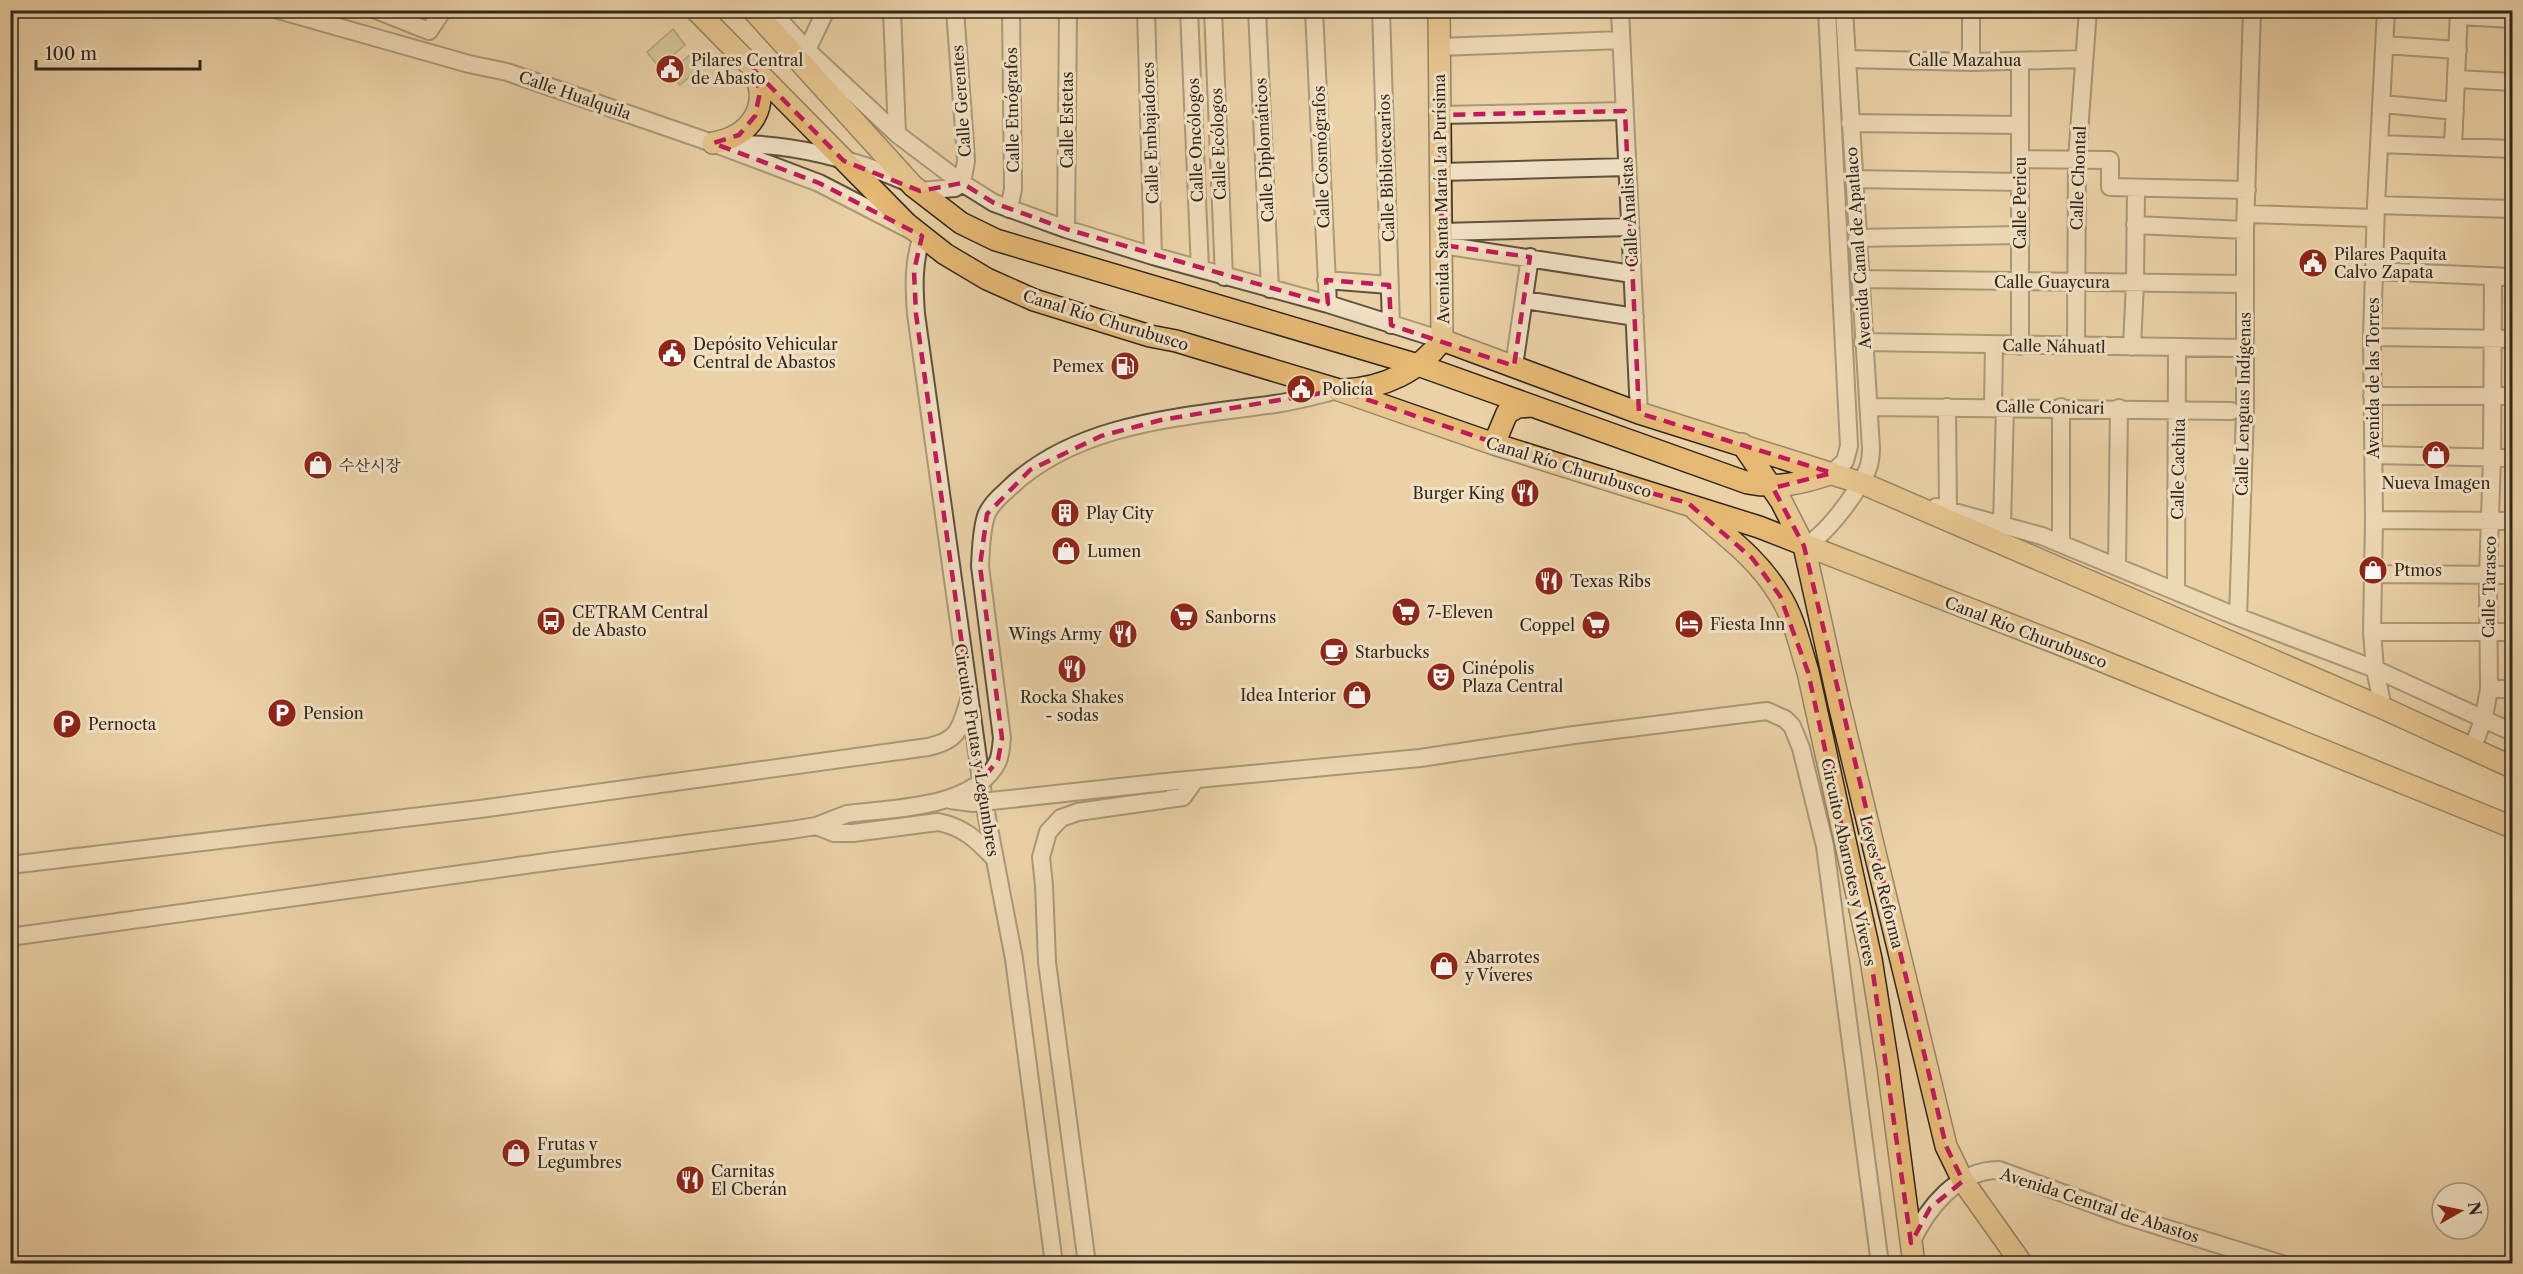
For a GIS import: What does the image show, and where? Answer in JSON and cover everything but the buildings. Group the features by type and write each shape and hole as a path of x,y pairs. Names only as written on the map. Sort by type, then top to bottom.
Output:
{"main road":[{"name":"Canal Río Churubusco","path":"696,10 844,161 922,236 973,272 1034,300 1339,390 1610,482 1688,503 1759,527 2074,650 2512,827"},
{"path":"753,10 916,188 961,223 978,232 1015,247 1418,365 1738,480 1772,487 1804,482 1832,473"},
{"name":"Avenida Santa María La Purísima","path":"1339,390 1382,384 1418,365 1433,352 1442,340 1439,10"},
{"path":"716,144 739,135 755,116 760,92 753,69"},
{"path":"922,236 961,223"},
{"path":"1442,340 1638,413 1860,482 2383,708 2512,768"},
{"path":"1494,444 1507,413 1518,407 1534,406"},
{"name":"Leyes de Reforma","path":"1742,444 1755,466 1772,487 1804,546 1839,704 1946,1146 1963,1181 2022,1263"},
{"name":"Circuito Abarrotes y Víveres","path":"1688,503 1744,551 1765,573 1780,596 1796,631 1808,672 1871,959 1913,1253"}],"street":[{"name":"Calle Hualquila","path":"278,10 507,72 716,144 819,183 922,236"},
{"path":"376,10 429,31 434,46 430,53"},
{"path":"429,31 443,10"},
{"path":"770,10 807,50 897,134 962,183 1009,209 1153,256 1328,304 1442,340"},
{"path":"807,50 826,10"},
{"path":"892,10 897,134"},
{"name":"Calle Gerentes","path":"955,10 966,161 962,183"},
{"name":"Calle Etnógrafos","path":"1009,209 1013,189 1011,10"},
{"name":"Calle Estetas","path":"1066,229 1068,10"},
{"name":"Calle Embajadores","path":"1146,10 1153,256"},
{"name":"Calle Oncólogos","path":"1190,10 1200,269"},
{"name":"Calle Ecólogos","path":"1213,10 1224,277"},
{"name":"Calle Diplomáticos","path":"1257,10 1270,289"},
{"name":"Calle Cosmógrafos","path":"1314,10 1328,304"},
{"name":"Calle Bibliotecarios","path":"1381,10 1391,325"},
{"name":"Calle Analistas","path":"1620,10 1638,413"},
{"name":"Avenida Canal de Apatlaco","path":"1827,10 1849,446 1845,461 1832,473"},
{"name":"Avenida Canal de Apatlaco","path":"1804,546 1817,539 1827,529 1867,471 1871,457 1844,10"},
{"path":"1971,10 1971,62"},
{"name":"Calle Chontal","path":"2076,346 2077,159 2088,10"},
{"name":"Calle Lenguas Indígenas","path":"2238,617 2245,412 2245,222 2252,10"},
{"name":"Avenida de las Torres","path":"2383,708 2375,669 2372,632 2374,455 2372,337 2375,212 2383,104 2386,10"},
{"path":"2453,147 2459,13 2512,19"},
{"path":"1439,47 1621,40"},
{"path":"2385,45 2457,50"},
{"name":"Calle Mazahua","path":"1847,59 1971,62 2084,59"},
{"name":"Calle Pericu","path":"2020,60 2020,346"},
{"path":"2457,79 2512,82"},
{"path":"2383,104 2456,111"},
{"path":"1440,115 1625,111"},
{"path":"1850,123 2020,125"},
{"name":"Calle Hualquila","path":"716,144 733,143 783,148 844,161 916,188"},
{"path":"2379,144 2512,149"},
{"path":"2020,159 2110,160 2110,187 2247,190"},
{"path":"1441,172 1627,167"},
{"path":"1854,180 2020,182"},
{"path":"916,188 955,188 962,183"},
{"path":"2132,347 2136,282 2136,188"},
{"path":"2135,225 2245,222 2375,212 2512,210"},
{"path":"1442,239 1630,227"},
{"path":"1857,238 2020,235"},
{"name":"Circuito Frutas y Legumbres","path":"922,236 914,270 916,314 969,700 993,856 1014,959 1054,1263"},
{"path":"1442,239 1632,274"},
{"path":"1514,366 1530,257"},
{"path":"2373,271 2512,277"},
{"name":"Calle Tarasco","path":"2472,750 2484,717 2488,689 2493,276"},
{"name":"Calle Guaycura","path":"1860,279 2244,284"},
{"path":"1326,280 1389,285"},
{"path":"1524,300 1635,317"},
{"path":"1841,310 1862,311"},
{"path":"2372,337 2512,339"},
{"name":"Calle Náhuatl","path":"1863,342 2244,348"},
{"path":"1994,345 1999,407 2002,525"},
{"name":"Calle Cachita","path":"2176,590 2179,409 2177,347"},
{"path":"950,800 988,775 998,760 1002,738 980,566 981,541 987,514 1016,481 1065,449 1101,436 1161,420 1278,403 1339,390"},
{"path":"2372,396 2512,396"},
{"name":"Calle Conicari","path":"1869,406 2231,411"},
{"path":"1947,407 1948,510"},
{"path":"2061,407 2061,543"},
{"path":"2117,566 2119,408"},
{"path":"2374,455 2512,458"},
{"path":"1900,500 1948,510 2061,543 2238,617 2375,669 2484,717 2512,732"},
{"path":"2374,520 2512,520"},
{"path":"2373,574 2512,575"},
{"path":"2372,632 2512,632"},
{"path":"2488,689 2512,689"},
{"path":"10,865 480,809 928,747 945,744 956,735 969,700"},
{"path":"10,937 816,826 847,814 950,800 973,803 1420,758 1574,735 1767,711 1785,719 1792,726 1802,748 1825,846 1880,1263"},
{"path":"1087,1263 1047,962 1042,849 1048,832 1061,818 1078,812 1184,797 1195,780"},
{"path":"816,826 834,833 853,833 938,822 968,832 993,856"},
{"name":"Avenida Central de Abastos","path":"1913,1253 1930,1208 1941,1196 1977,1173 1999,1170 2126,1216 2282,1263"}],"highlighted area":[{"path":"753,69 844,161 920,191 962,183 994,203 1066,229 1328,304 1326,280 1389,285 1391,325 1514,366 1530,257 1442,245 1440,115 1625,111 1639,413 1832,473 1773,488 1804,546 1946,1146 1963,1181 1930,1208 1911,1243 1871,959 1808,672 1780,596 1752,558 1688,503 1610,482 1339,390 1161,420 1101,436 1030,470 987,514 980,566 1002,738 998,760 981,781 916,314 914,271 922,236 819,183 713,143 739,135 755,116 760,92"}],"green space":[{"path":"673,29 685,45 659,67 647,52"},
{"path":"693,52 703,65 680,85 669,73"}],"place":[{"name":"Pilares Central de Abasto","path":"670,69"},
{"name":"Pilares Paquita Calvo Zapata","path":"2313,263"},
{"name":"Depósito Vehicular Central de Abastos","path":"672,353"},
{"name":"Pemex","path":"1125,366"},
{"name":"Policía","path":"1301,389"},
{"name":"Nueva Imagen","path":"2436,455"},
{"name":"수산시장","path":"318,465"},
{"name":"Burger King","path":"1525,493"},
{"name":"Play City","path":"1065,513"},
{"name":"Lumen","path":"1066,551"},
{"name":"Ptmos","path":"2373,570"},
{"name":"Texas Ribs","path":"1549,581"},
{"name":"7-Eleven","path":"1406,612"},
{"name":"Sanborns","path":"1184,617"},
{"name":"CETRAM Central de Abasto","path":"551,621"},
{"name":"Fiesta Inn","path":"1689,624"},
{"name":"Coppel","path":"1596,625"},
{"name":"Wings Army","path":"1123,634"},
{"name":"Starbucks","path":"1334,652"},
{"name":"Rocka Shakes - sodas","path":"1072,669"},
{"name":"Cinépolis Plaza Central","path":"1441,677"},
{"name":"Idea Interior","path":"1357,695"},
{"name":"Pension","path":"282,713"},
{"name":"Pernocta","path":"67,724"},
{"name":"Abarrotes y Víveres","path":"1444,966"},
{"name":"Frutas y Legumbres","path":"516,1153"},
{"name":"Carnitas El Cberán","path":"690,1180"}]}
